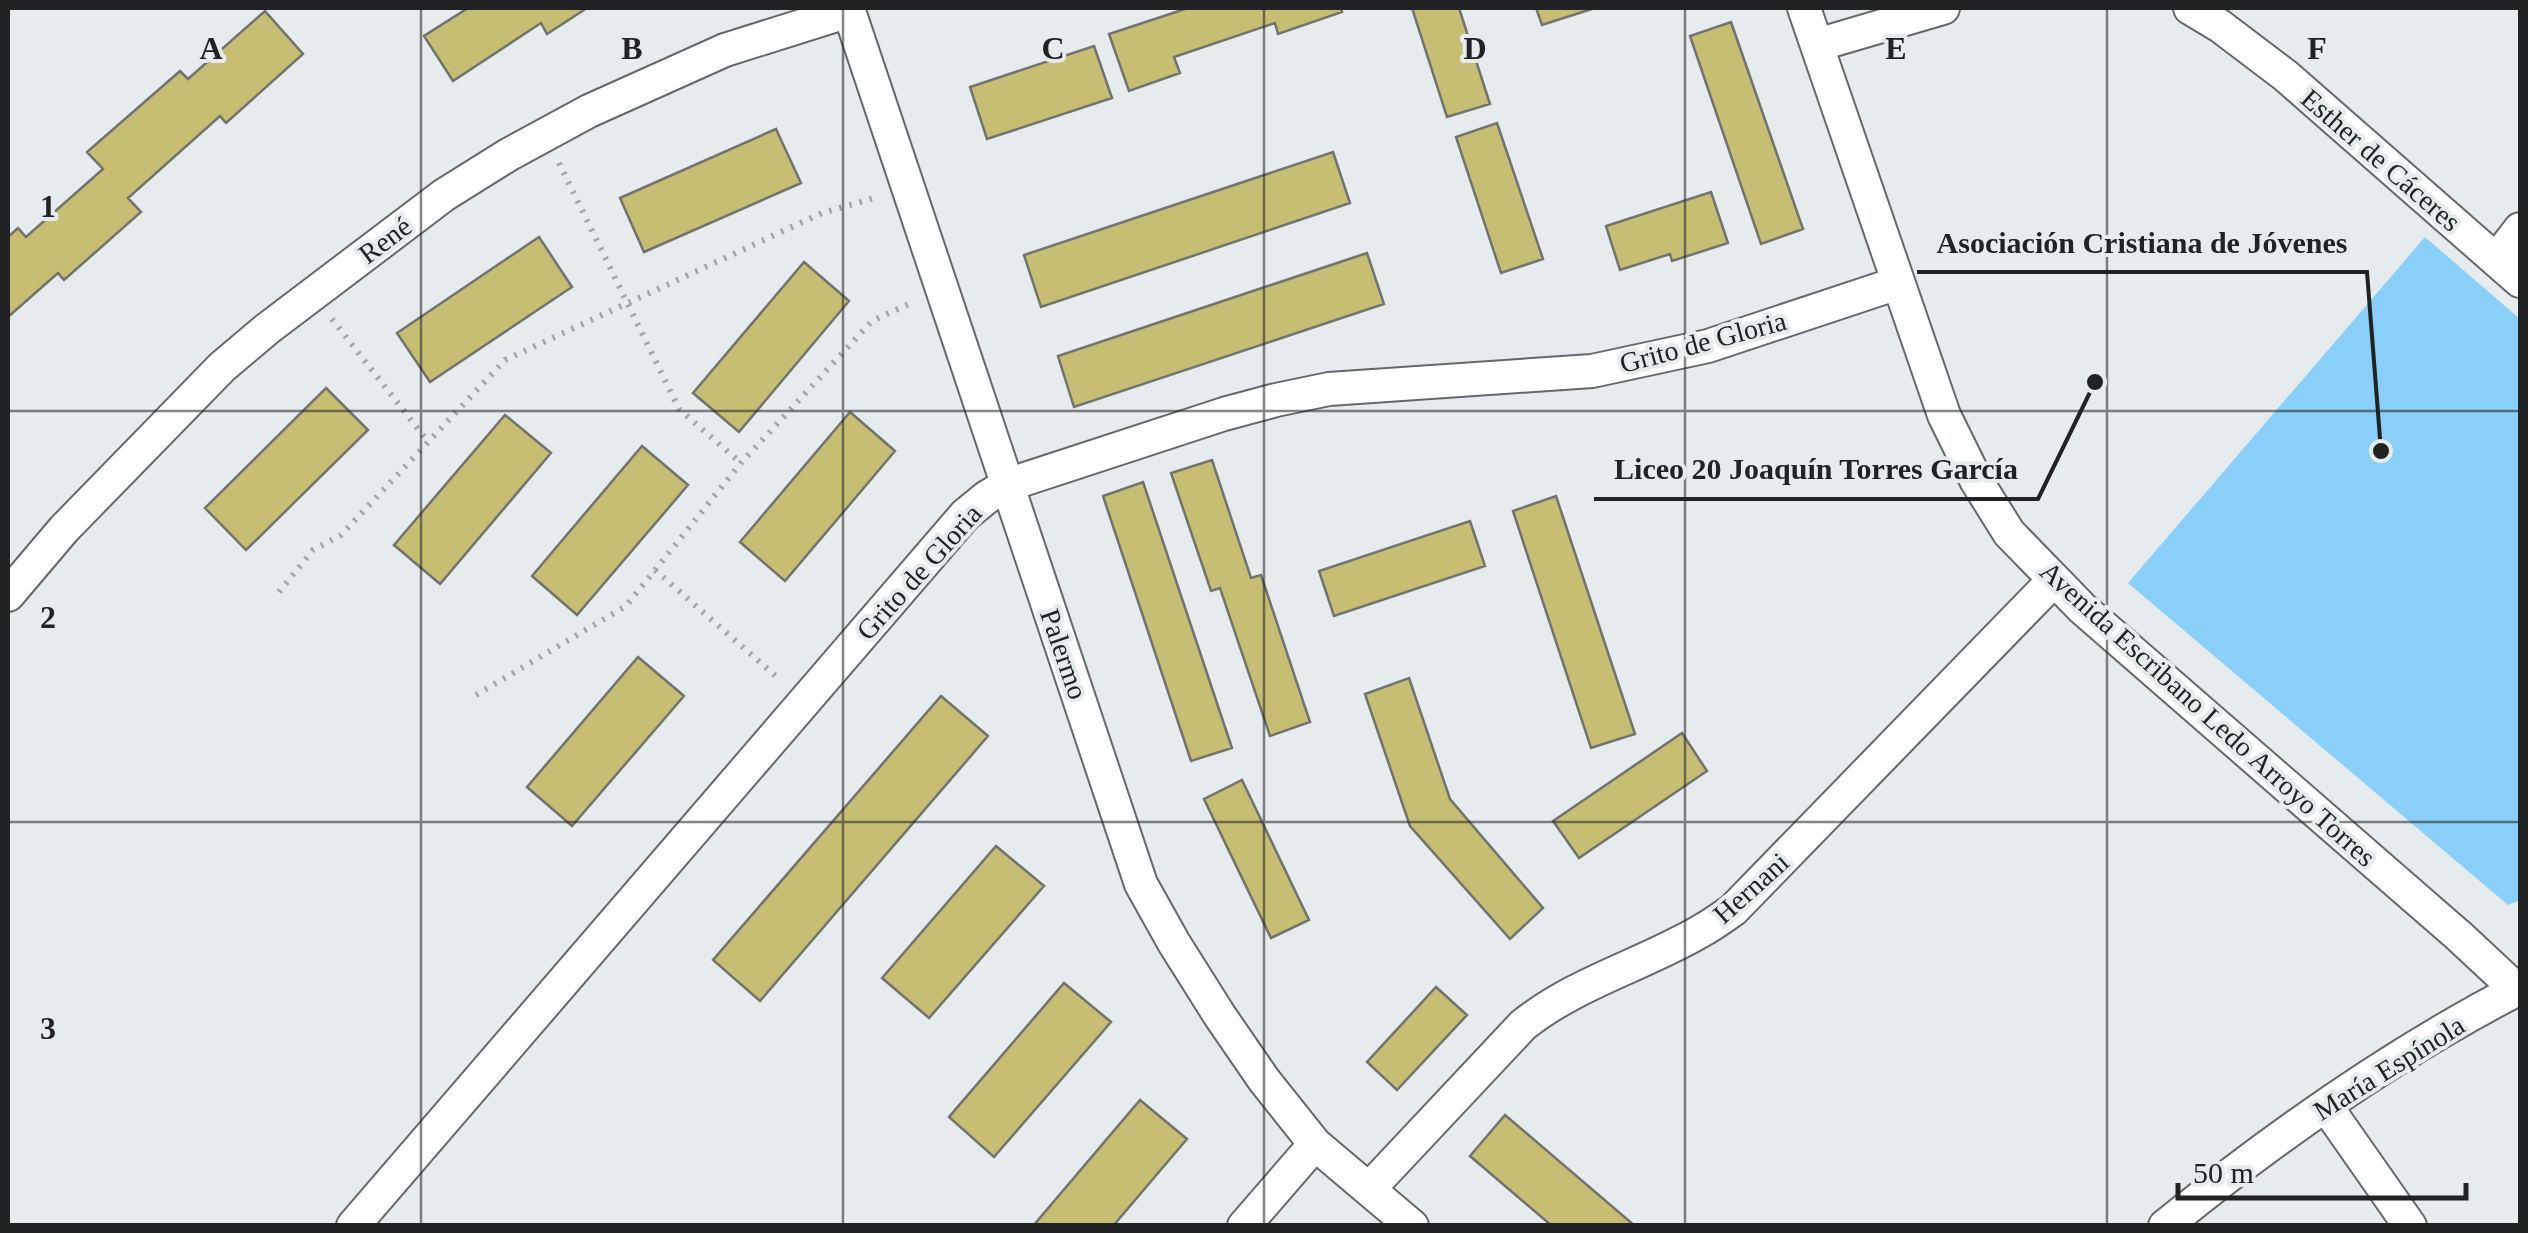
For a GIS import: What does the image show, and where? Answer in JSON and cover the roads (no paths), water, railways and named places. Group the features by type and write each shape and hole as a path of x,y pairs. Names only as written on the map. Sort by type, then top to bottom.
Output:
{"street":[{"name":"Avenida Escribano Ledo Arroyo Torres","path":"1804,8 1944,415 1976,480 2009,532 2083,608 2519,989"},
{"path":"1817,45 1943,8"},
{"name":"Esther de Cáceres","path":"2190,8 2286,76 2508,271"},
{"name":"René","path":"8,595 64,530 222,366 444,195 589,111 724,50 848,9"},
{"name":"Palermo","path":"848,9 1142,884 1174,943 1264,1080 1315,1144 1412,1226"},
{"path":"2508,271 2520,229"},
{"name":"Grito de Gloria","path":"353,1226 966,515 986,498 1007,486 1276,400 1328,389 1592,372 1708,346 1898,283"},
{"name":"Hernani","path":"1369,1189 1523,1025 1546,1007 1702,931 1733,910 2054,580"},
{"name":"María Espínola","path":"2165,1226 2240,1165 2326,1106 2440,1032 2519,989"},
{"path":"2326,1106 2410,1226"},
{"path":"1244,1226 1315,1144"}],"place":[{"name":"Liceo 20 Joaquín Torres García","path":"2095,382"},
{"name":"Asociación Cristiana de Jóvenes","path":"2381,451"}]}
